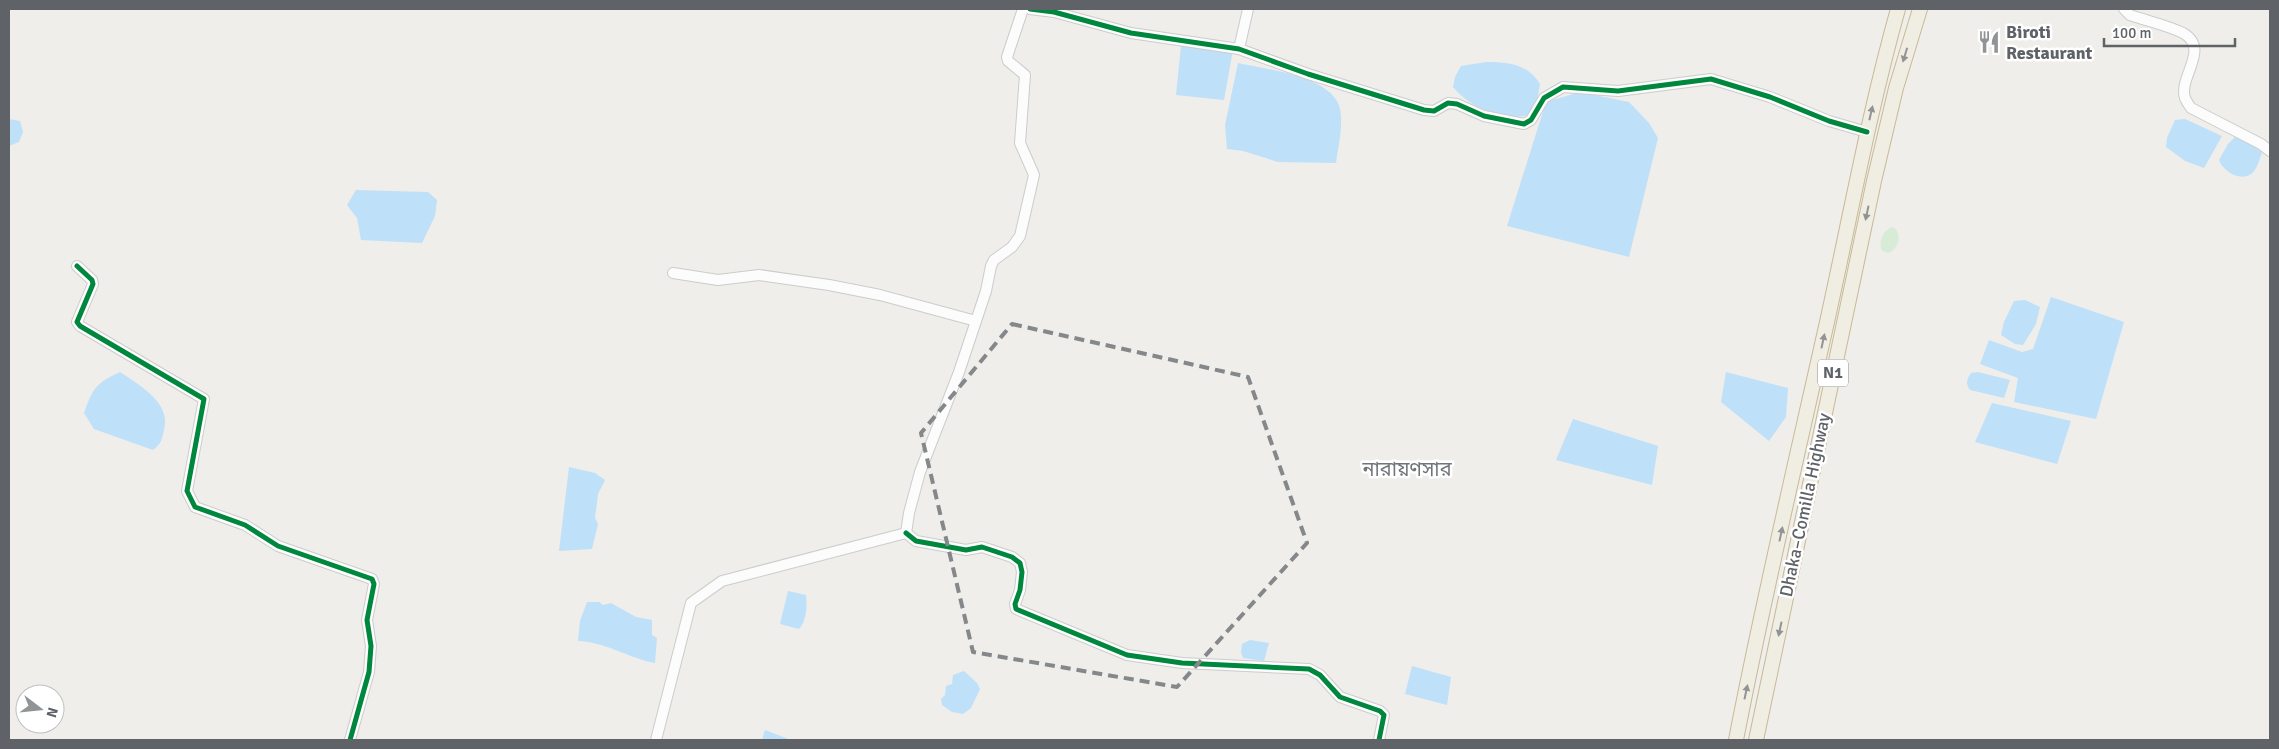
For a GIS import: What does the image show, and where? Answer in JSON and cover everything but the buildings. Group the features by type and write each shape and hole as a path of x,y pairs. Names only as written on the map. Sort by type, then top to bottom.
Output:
{"highway":[{"name":"Dhaka–Comilla Highway","path":"1736,740 1880,73 1898,9"},
{"name":"Dhaka–Comilla Highway","path":"1756,740 1856,267 1896,88 1920,9"},
{"path":"1840,264 1856,267"}],"street":[{"path":"906,533 909,513 924,460 959,372 994,260 1012,247 1020,236 1034,175 1020,143 1025,75 1008,61 1007,57 1024,9"},
{"path":"1030,9 1054,12 1132,33 1239,49 1301,72 1424,110 1434,111 1448,103 1457,104 1484,116 1524,124 1531,120 1544,98 1563,87 1618,91 1711,79 1770,96 1829,121 1867,132"},
{"path":"1239,49 1248,9"},
{"path":"2124,9 2130,15 2183,33 2191,40 2195,50 2194,60 2184,88 2185,98 2191,108 2261,144 2270,151"},
{"path":"77,266 92,280 93,284 77,322 80,326 204,398 187,491 195,507 245,525 278,546 372,579 374,584 367,620 371,646 369,672 350,740"},
{"path":"673,273 718,280 759,275 829,285 880,295 976,321"},
{"path":"656,740 691,603 722,581 906,533"},
{"path":"906,533 916,541 966,550 982,547 1012,557 1020,563 1022,572 1020,590 1015,604 1016,609 1127,655 1182,663 1309,669 1320,675 1340,697 1384,715 1378,740"}],"highlighted area":[{"path":"1012,324 1248,377 1307,543 1177,687 973,652 921,433"}],"green space":[{"path":"1892,227 1898,232 1899,236 1895,248 1889,253 1882,251 1881,241 1883,234"}],"water":[{"path":"1181,46 1233,50 1224,100 1176,95"},
{"path":"1486,62 1517,66 1530,72 1535,77 1540,84 1537,101 1529,115 1519,117 1488,111 1468,101 1453,87 1455,77 1461,66"},
{"path":"1238,63 1300,77 1316,83 1329,92 1338,103 1341,116 1336,163 1278,162 1243,151 1227,149 1225,125"},
{"path":"1580,92 1629,102 1649,123 1658,138 1629,257 1507,226 1546,102"},
{"path":"9,119 20,121 23,132 19,142 9,146"},
{"path":"2185,119 2222,136 2204,168 2185,161 2166,147 2167,138 2175,120"},
{"path":"2235,137 2247,140 2262,153 2255,170 2247,176 2242,177 2232,174 2224,168 2219,160 2228,144"},
{"path":"356,190 428,192 437,200 435,216 422,243 361,240 357,218 347,205"},
{"path":"2051,297 2124,322 2096,419 2014,402 2018,378 1980,364 1989,340 2022,352 2033,349"},
{"path":"2025,300 2040,307 2036,324 2023,345 2015,344 2001,335 2004,322 2014,301"},
{"path":"120,372 152,396 159,403 163,411 165,420 163,436 153,450 94,429 84,413 96,387"},
{"path":"1726,372 1788,388 1786,417 1769,441 1721,402"},
{"path":"1978,372 2010,380 2004,398 1968,388 1968,377 1971,373"},
{"path":"1992,403 2071,421 2057,464 1975,442"},
{"path":"1573,419 1658,446 1652,485 1556,460"},
{"path":"569,467 595,473 605,480 598,494 595,518 598,524 592,549 559,551"},
{"path":"788,591 806,595 806,613 799,629 780,624"},
{"path":"587,602 599,602 603,605 611,603 636,617 652,620 652,635 657,638 655,663 598,644 578,641 580,621"},
{"path":"1250,640 1269,643 1264,661 1243,658 1241,652 1242,644"},
{"path":"1412,666 1451,677 1447,705 1405,694"},
{"path":"964,671 977,683 980,689 971,708 963,714 952,712 942,705 941,699 945,695 946,686 952,684 953,675"},
{"path":"765,730 791,740 762,740"}],"cycle path":[{"path":"1030,9 1054,12 1131,33 1239,49 1308,74 1424,110 1434,111 1448,103 1457,104 1484,116 1524,124 1531,120 1544,98 1563,87 1618,91 1711,79 1770,97 1829,121 1867,132"},
{"path":"77,266 92,280 93,284 77,322 80,326 204,399 187,491 195,507 245,525 278,546 372,579 374,584 367,620 371,646 369,672 350,740"},
{"path":"906,533 916,541 966,550 982,547 1012,557 1020,563 1022,572 1020,590 1015,604 1016,609 1127,655 1182,663 1309,669 1320,675 1340,697 1380,711 1384,715 1379,740"}],"place":[{"name":"Biroti Restaurant","path":"1989,42"}],"district":[{"name":"নারায়ণসার","path":"1407,469"}]}
